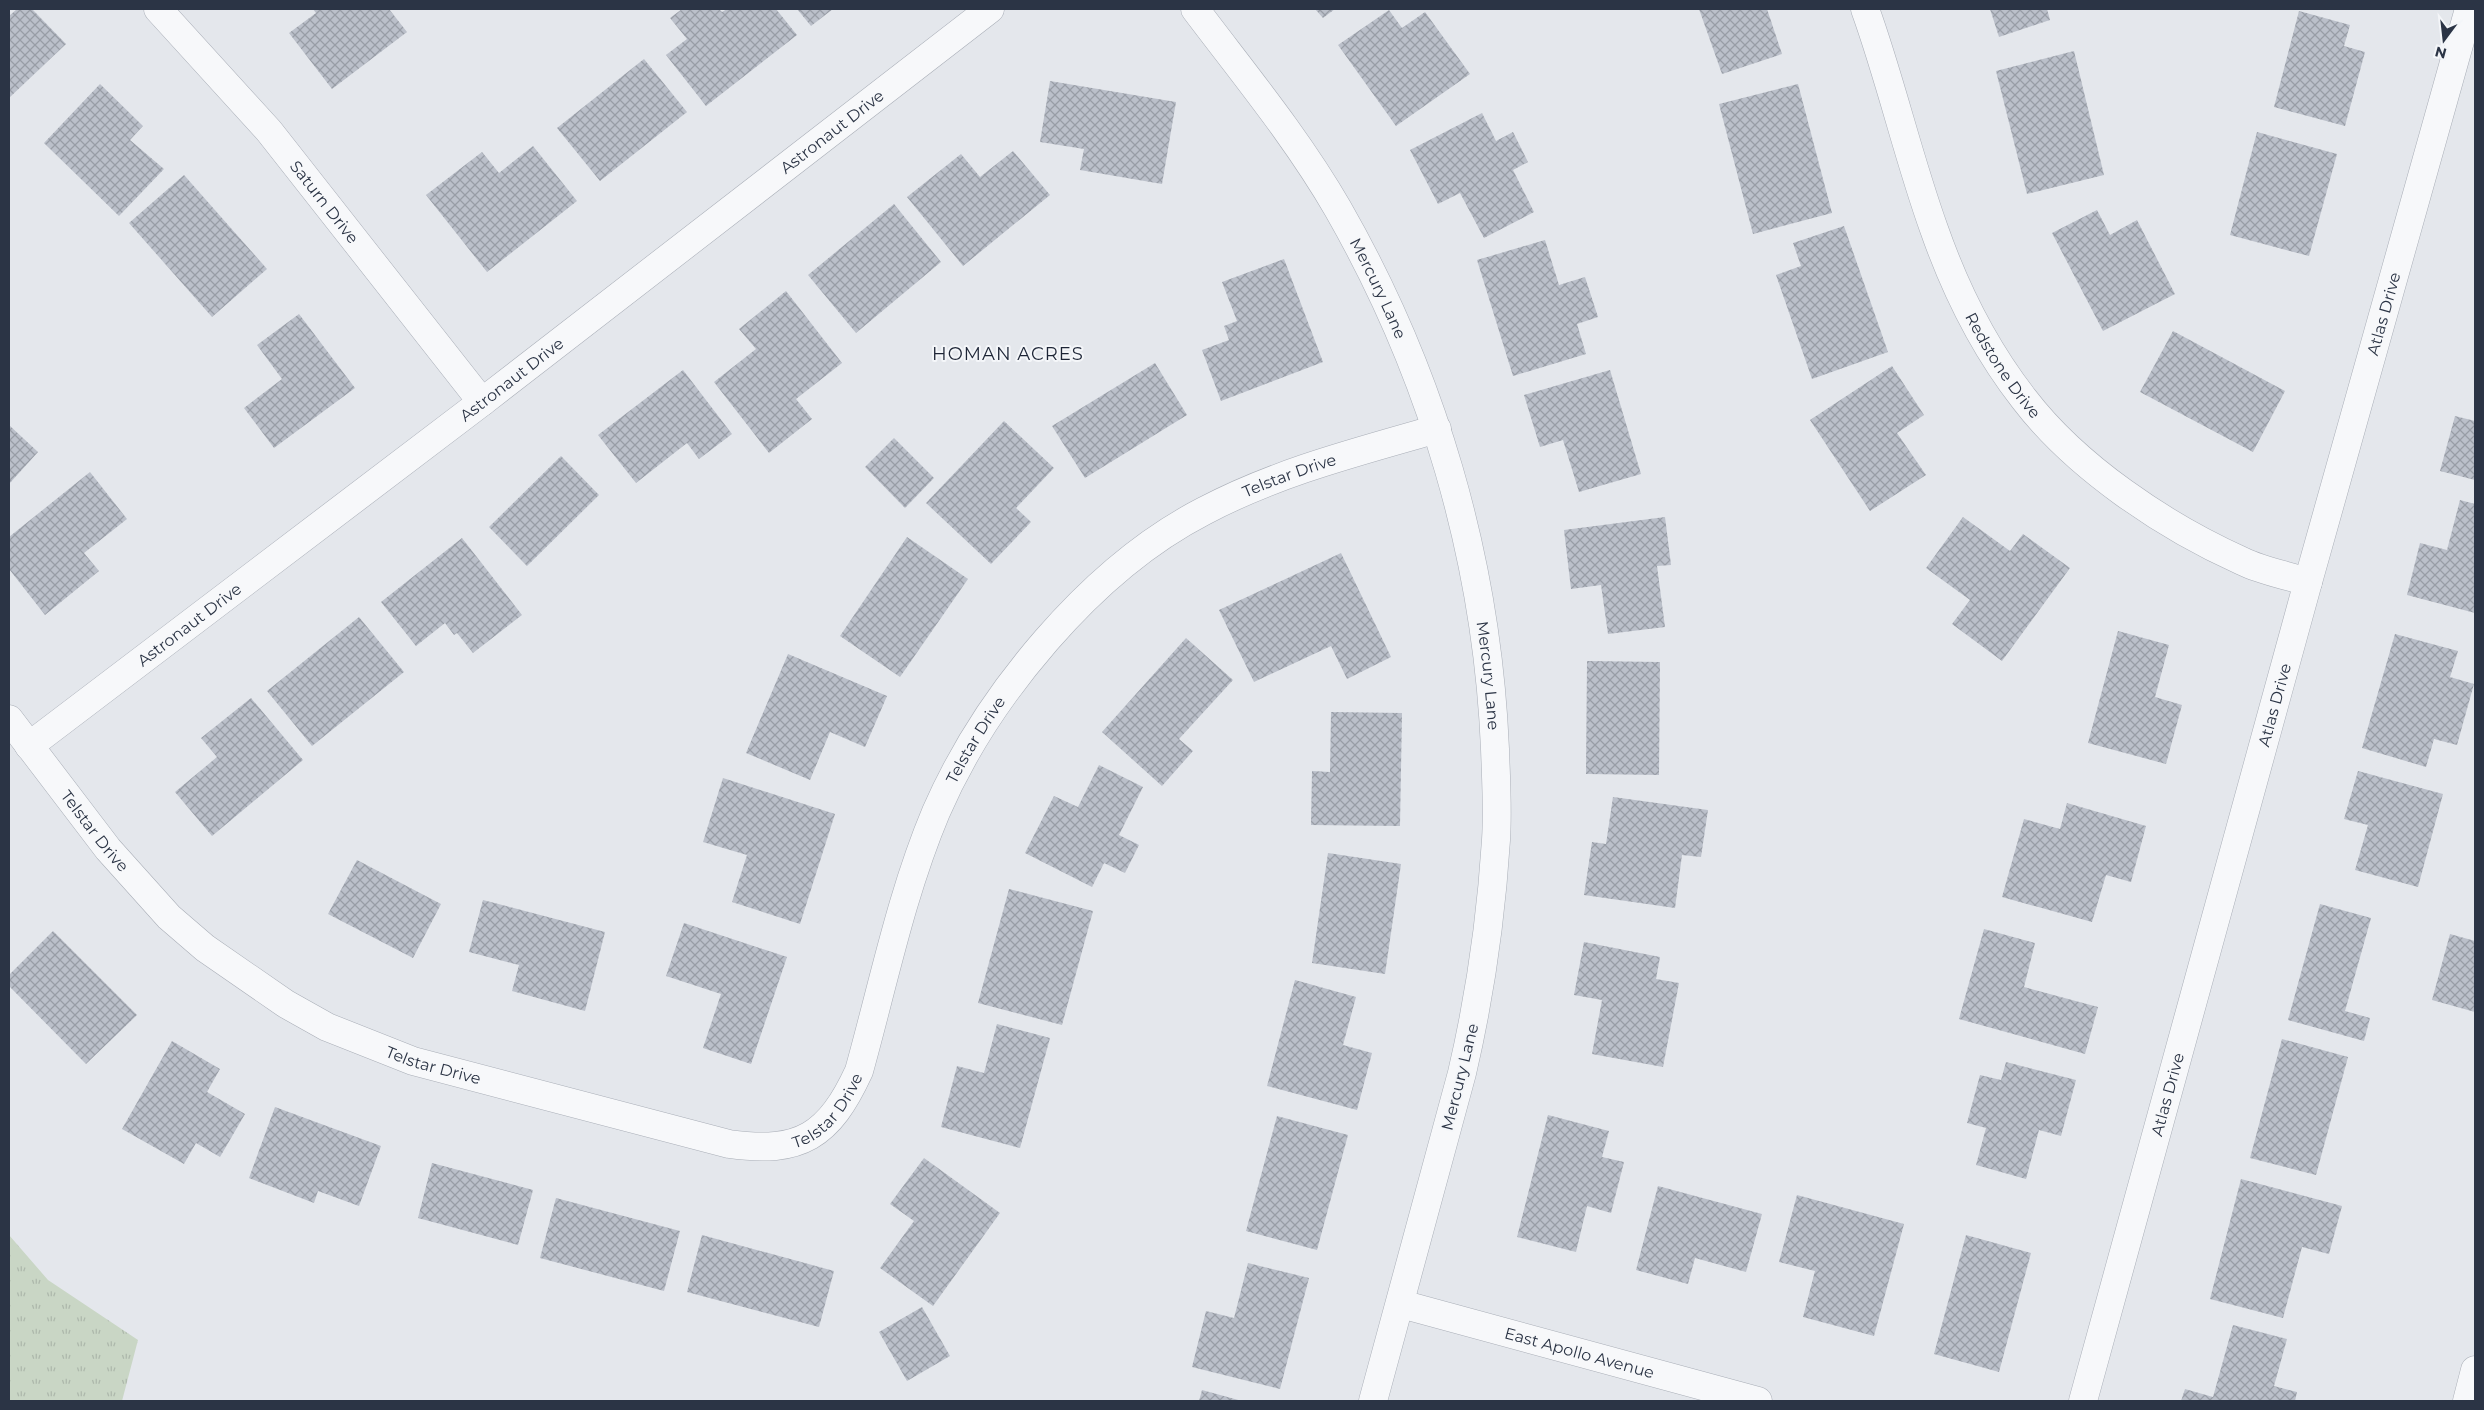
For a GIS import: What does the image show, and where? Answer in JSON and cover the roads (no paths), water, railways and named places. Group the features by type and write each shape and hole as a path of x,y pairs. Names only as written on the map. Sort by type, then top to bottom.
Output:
{"street":[{"name":"Saturn Drive","path":"158,9 269,131 482,402"},
{"name":"Astronaut Drive","path":"29,746 482,402 990,9"},
{"name":"Mercury Lane","path":"1195,9 1272,109 1337,206 1388,304 1437,429 1467,539 1488,660 1494,722 1496,838 1484,965 1475,1020 1373,1401"},
{"name":"Redstone Drive","path":"1865,9 1883,60 1916,177 1948,264 1982,334 1999,364 2025,400 2058,438 2099,473 2142,504 2195,538 2244,562 2308,582"},
{"name":"Atlas Drive","path":"2083,1401 2308,582 2469,9"},
{"name":"Telstar Drive","path":"9,719 108,849 169,918 244,977 327,1027 413,1060 719,1141 756,1148 781,1146 808,1137 829,1122 846,1099 859,1072 921,851 954,774 1000,697 1068,617 1138,554 1203,511 1312,464 1437,429"},
{"name":"East Apollo Avenue","path":"1400,1304 1758,1401"},
{"path":"2467,1401 2475,1370"}],"district":[{"name":"HOMAN ACRES","path":"1008,354"}]}
